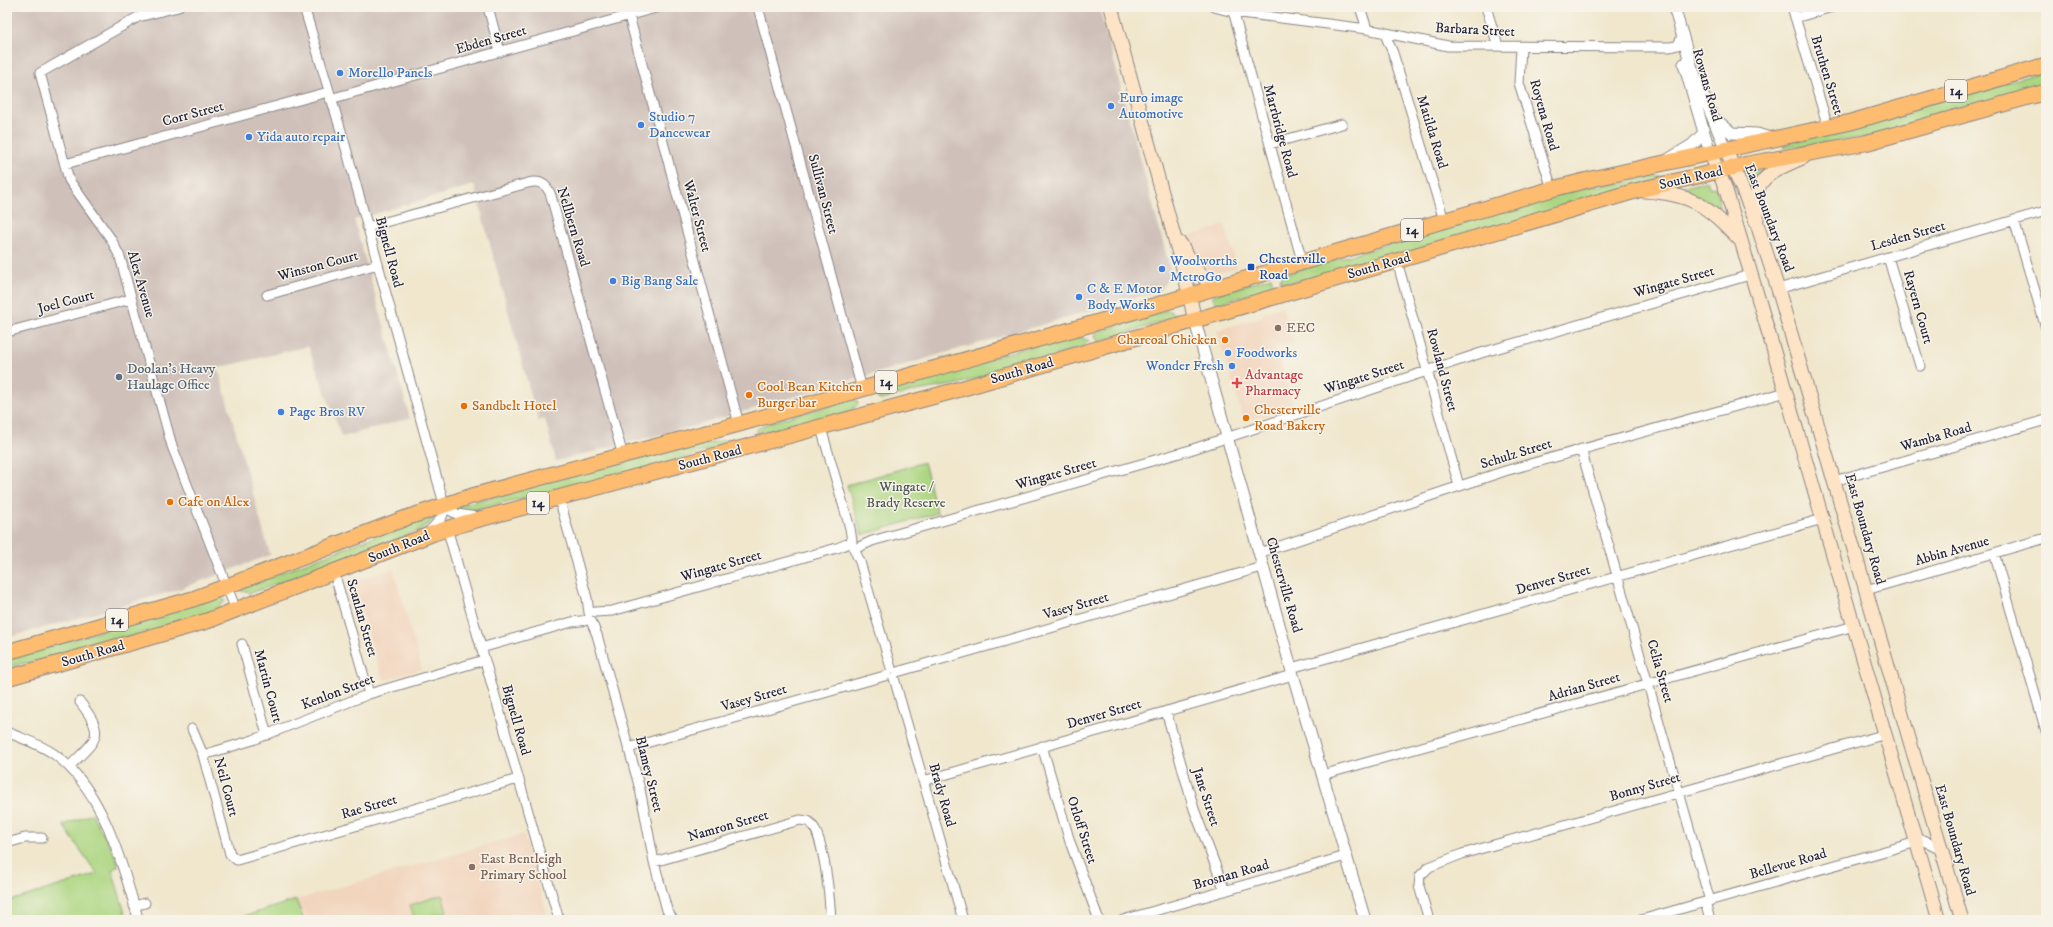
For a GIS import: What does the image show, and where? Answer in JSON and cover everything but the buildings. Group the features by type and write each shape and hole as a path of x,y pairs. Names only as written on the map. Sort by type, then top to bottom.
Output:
{"highway":[{"name":"South Road","path":"7,652 185,601 444,506 1088,325 1552,189 1828,127 2046,65"},
{"name":"South Road","path":"7,678 186,628 447,528 869,415 1195,321 1635,191 1733,168 1865,143 2046,92"},
{"path":"1272,270 1280,296"},
{"path":"1088,325 1095,350"},
{"path":"862,389 869,415"},
{"path":"739,424 746,448"}],"main road":[{"name":"Chesterville Road","path":"1112,7 1195,321"},
{"name":"East Boundary Road","path":"1726,150 1757,224 1778,289 1962,920"},
{"name":"Rowans Road","path":"1710,153 1718,172"},
{"path":"1757,224 1757,195 1760,183 1771,174 1811,153"},
{"path":"1718,172 1741,241 1806,459 1939,920"},
{"path":"1635,191 1668,193 1688,198 1714,214 1741,241"},
{"path":"1172,232 1197,271 1214,287"},
{"path":"1806,459 1826,454"},
{"path":"1870,680 1891,674"}],"street":[{"name":"Alex Avenue","path":"178,7 138,17 40,73 69,180 116,248 172,446 236,610"},
{"name":"Bignell Road","path":"304,7 378,264 444,506"},
{"path":"488,7 500,52"},
{"name":"Ebden Street","path":"329,96 500,52 659,7"},
{"name":"Sullivan Street","path":"758,7 862,389"},
{"name":"Barbara Street","path":"1214,7 1367,29 1448,46 1663,47 1680,39"},
{"path":"1360,7 1367,29"},
{"path":"1486,7 1498,46"},
{"name":"Rowans Road","path":"1667,7 1726,150"},
{"name":"Rowans Road","path":"1674,7 1680,39 1710,153"},
{"name":"Bruthen Street","path":"1792,7 1828,127"},
{"path":"1795,18 1832,7"},
{"name":"Marrbridge Road","path":"1233,9 1302,262"},
{"name":"Walter Street","path":"628,16 739,424"},
{"name":"Matilda Road","path":"1384,32 1393,53 1444,220"},
{"path":"1393,53 1394,44 1414,38"},
{"name":"Royena Road","path":"1521,47 1519,83 1552,189"},
{"name":"Corr Street","path":"65,164 329,96"},
{"path":"1713,117 1732,132 1757,134 1773,139"},
{"path":"1270,144 1342,124"},
{"path":"1659,164 1692,145 1704,133"},
{"name":"Nellbern Road","path":"367,227 528,182 540,182 546,186 551,196 623,456"},
{"name":"Lesden Street","path":"1778,289 2046,211"},
{"path":"2014,220 2046,328"},
{"name":"Rayern Court","path":"1888,257 1920,366"},
{"name":"Rowland Street","path":"1397,261 1459,486"},
{"name":"Winston Court","path":"267,295 378,264"},
{"name":"Wingate Street","path":"480,648 837,548 872,541 1227,438 1495,349 1750,274"},
{"name":"Joel Court","path":"7,332 131,299"},
{"name":"Chesterville Road","path":"1195,321 1258,553 1364,918"},
{"name":"Schulz Street","path":"1258,553 1459,486 1581,449 1786,392"},
{"name":"Wamba Road","path":"1834,481 2046,420"},
{"name":"Brady Road","path":"821,428 963,920"},
{"name":"Celia Street","path":"1581,449 1680,792 1707,901 1710,920"},
{"name":"Blamey Street","path":"559,498 640,789 654,862 667,910 673,920"},
{"path":"424,537 440,520 444,506 456,514 483,518"},
{"name":"Denver Street","path":"923,781 1166,711 1292,671 1618,576 1823,519"},
{"name":"Bignell Road","path":"447,528 480,648 559,920"},
{"name":"Abbin Avenue","path":"1866,590 2046,538"},
{"path":"1994,553 2046,731"},
{"name":"Vasey Street","path":"628,748 1262,567"},
{"name":"Scanlan Street","path":"334,572 369,694"},
{"name":"Adrian Street","path":"1322,775 1854,626"},
{"name":"Martin Court","path":"242,644 267,735"},
{"name":"Kenlon Street","path":"203,755 267,735 369,694 484,660"},
{"path":"69,767 92,743 97,731 93,718 80,702"},
{"name":"Jane Street","path":"1166,711 1194,810 1225,891"},
{"name":"Neil Court","path":"192,729 203,755 230,854"},
{"path":"7,732 43,748 69,767 88,789 120,855 138,918"},
{"name":"Bonny Street","path":"1429,920 1419,879 1426,869 1468,851 1886,734"},
{"name":"Orloff Street","path":"1042,746 1070,842 1099,920"},
{"name":"Rae Street","path":"230,854 234,859 240,860 518,779"},
{"name":"Namron Street","path":"654,862 800,820 810,822 816,831 827,874 831,920"},
{"path":"7,843 25,838 42,838"},
{"name":"Bellevue Road","path":"1641,920 1923,840 1942,848"},
{"name":"Brosnan Road","path":"1123,920 1346,856"},
{"path":"134,906 145,903"}],"shaded area":[{"path":"7,7 1099,7 1171,272 1161,290 694,426 556,461 545,419 538,421 474,185 354,220 410,418 342,437 308,346 218,368 270,555 177,590 7,638"},
{"path":"1225,225 1237,268 1214,273 1202,266 1187,237"},
{"path":"1282,307 1293,343 1274,348 1277,349 1293,406 1244,422 1217,330 1261,317 1264,313"},
{"path":"393,569 422,669 385,680 382,678 353,582"},
{"name":"East Bentleigh Primary School","path":"524,834 549,920 307,920 296,900"}],"green space":[{"path":"2046,71 2046,86 1868,137 1784,148 1783,144"},
{"path":"1764,169 1767,171 1753,199 1741,173"},
{"path":"1656,176 1660,177 1660,180 1343,271 1289,283 1281,282 1280,279 1283,275 1583,187 1623,183"},
{"path":"1707,181 1709,187 1716,188 1720,206 1718,207 1681,188"},
{"path":"1271,277 1274,287 1216,304 1212,297 1216,294"},
{"path":"1168,310 1177,315 1155,324 1098,342 1095,335 1097,332"},
{"path":"1080,337 1089,341 1083,347 958,384 910,392 881,400 878,399 876,394 884,389 1028,347"},
{"path":"853,399 857,401 858,404 851,411 840,416 757,433 757,429 770,422"},
{"path":"734,439 735,443 592,484 505,502 466,512 460,512 453,507 666,451"},
{"name":"Wingate / Brady Reserve","path":"924,462 937,513 862,535 847,485"},
{"path":"438,512 436,518 420,530 340,563 250,593 241,591 244,587"},
{"path":"220,596 225,601 216,610 205,616 67,654 7,667 7,659"},
{"path":"92,814 116,857 118,866 112,870 127,920 7,920 7,902 97,874 63,825"},
{"path":"442,895 447,912 415,920 410,905"},
{"path":"296,900 304,920 232,920"}],"place":[{"name":"Morello Panels","path":"340,73"},
{"name":"Euro image Automotive","path":"1111,106"},
{"name":"Studio 7 Dancewear","path":"641,125"},
{"name":"Yida auto repair","path":"249,137"},
{"name":"Chesterville Road","path":"1251,267"},
{"name":"Woolworths MetroGo","path":"1162,269"},
{"name":"Big Bang Sale","path":"613,281"},
{"name":"C & E Motor Body Works","path":"1079,297"},
{"name":"EEC","path":"1278,328"},
{"name":"Charcoal Chicken","path":"1225,340"},
{"name":"Foodworks","path":"1228,353"},
{"name":"Wonder Fresh","path":"1232,366"},
{"name":"Doolan's Heavy Haulage Office","path":"119,377"},
{"name":"Advantage Pharmacy","path":"1237,383"},
{"name":"Cool Bean Kitchen Burger bar","path":"749,395"},
{"name":"Sandbelt Hotel","path":"464,406"},
{"name":"Page Bros RV","path":"281,412"},
{"name":"Chesterville Road Bakery","path":"1246,418"},
{"name":"Cafe on Alex","path":"170,502"},
{"name":"East Bentleigh Primary School","path":"472,867"}]}
